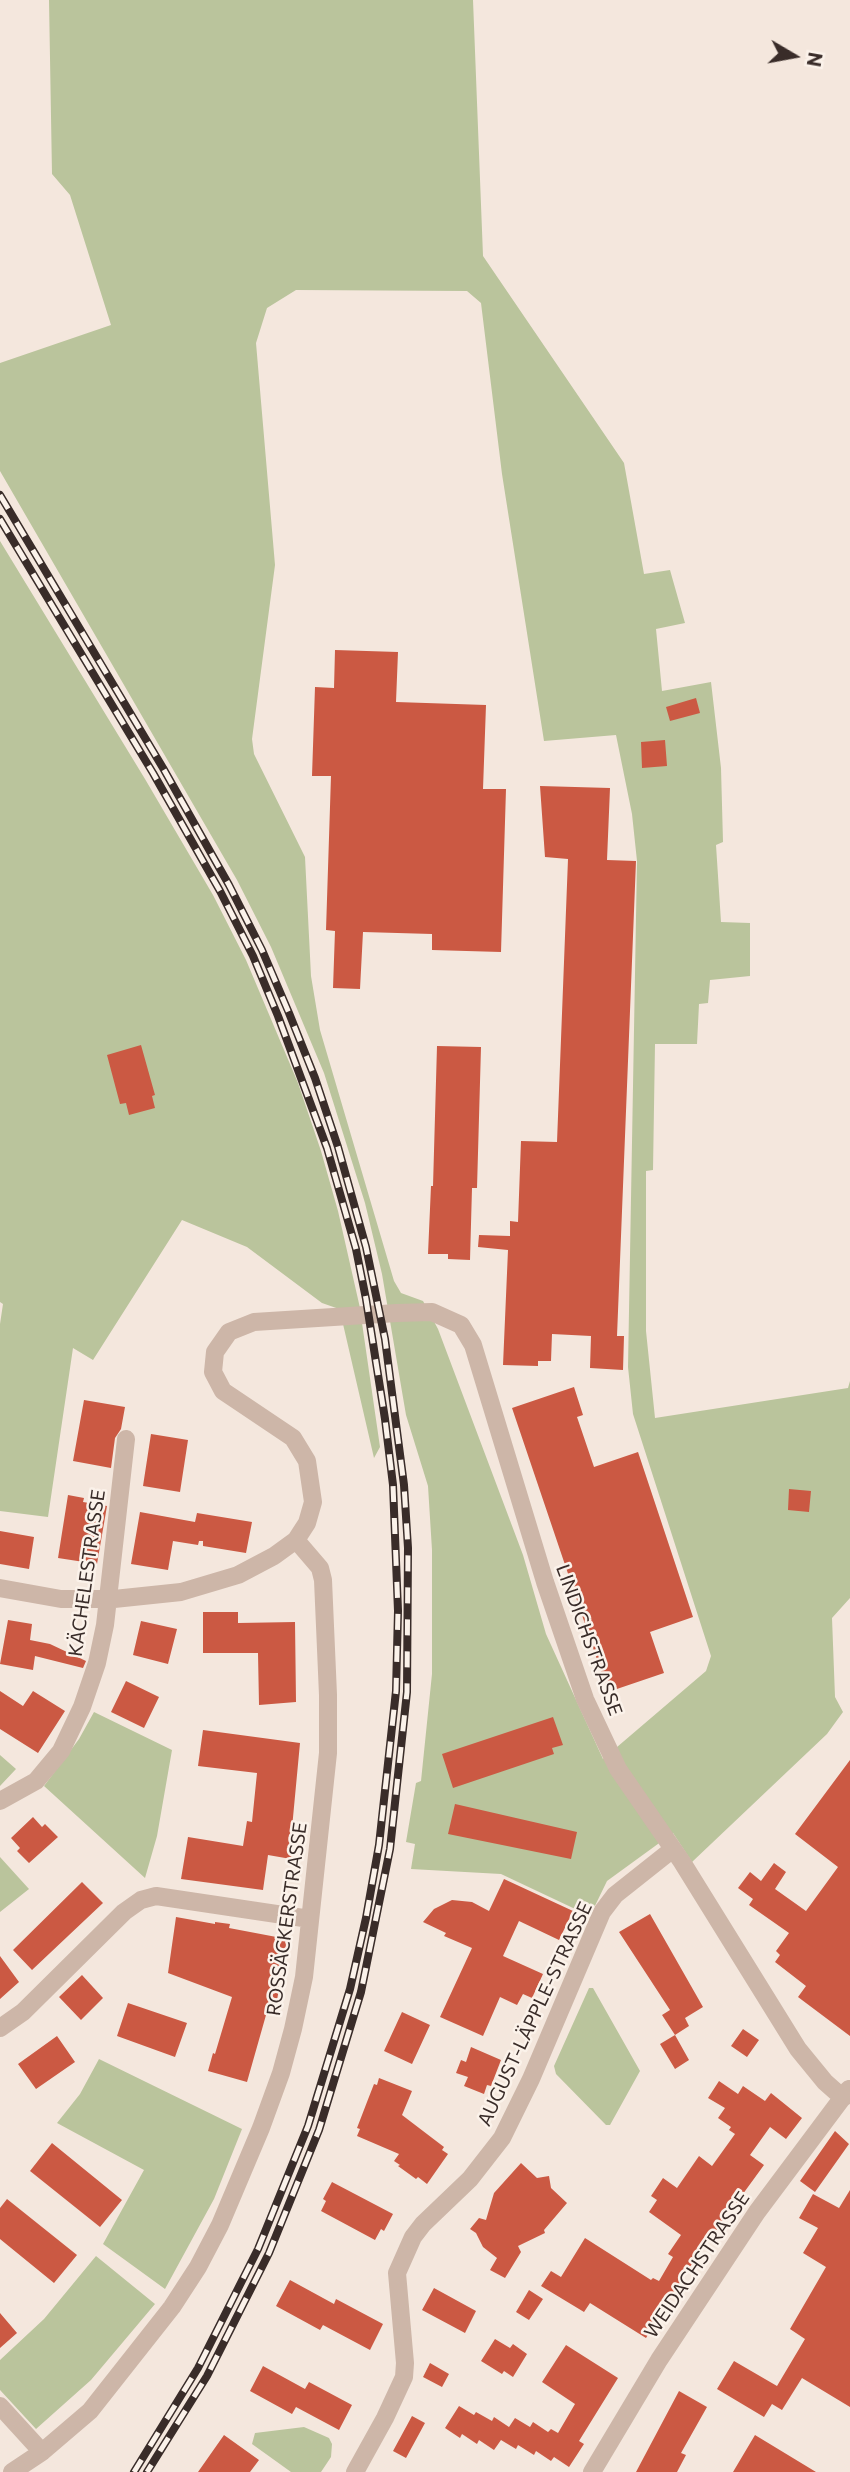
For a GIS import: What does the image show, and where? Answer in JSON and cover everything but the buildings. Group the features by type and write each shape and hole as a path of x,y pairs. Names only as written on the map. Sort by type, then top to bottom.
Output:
{"street":[{"name":"LINDICHSTRASSE","path":"296,1540 307,1523 313,1502 307,1461 293,1438 223,1391 212,1372 215,1352 229,1332 254,1322 397,1313 432,1312 461,1325 473,1345 545,1582 585,1699 618,1769 673,1849 798,2049 824,2082 846,2093"},
{"name":"KÄCHELESTRASSE","path":"0,1801 36,1782 61,1751 82,1707 97,1663 105,1625 126,1439"},
{"path":"0,1588 61,1599 106,1599 181,1592 237,1575 274,1556 296,1540"},
{"name":"ROSSÄCKERSTRASSE","path":"12,2472 42,2452 90,2412 136,2354 198,2267 220,2225 281,2073 304,1977 328,1753 323,1580 320,1568 296,1540"},
{"name":"AUGUST-LÄPPLE-STRASSE","path":"355,2472 386,2418 404,2377 397,2273 413,2237 470,2179 502,2137 528,2085 602,1912 615,1895 673,1849"},
{"path":"0,2028 23,2012 124,1912 141,1900 156,1896 310,1919"},
{"name":"WEIDACHSTRASSE","path":"592,2472 659,2360 757,2212 846,2093"},
{"path":"0,2406 42,2452"}],"green space":[{"path":"49,0 473,0 483,256 624,463 644,574 670,570 685,623 656,629 662,691 711,682 721,768 723,842 716,845 721,922 750,923 750,976 710,980 708,1003 699,1004 697,1044 655,1044 653,1170 646,1171 646,1331 655,1418 848,1388 850,1381 850,1598 832,1618 835,1697 843,1712 827,1734 692,1862 673,1833 607,1881 590,1916 501,1874 411,1869 415,1844 406,1842 416,1783 421,1781 432,1674 432,1550 428,1486 406,1415 382,1274 365,1203 324,1073 271,947 237,880 0,471 0,363 111,325 70,195 52,174","holes":["296,290 467,291 481,303 502,474 544,741 616,735 632,814 637,861 628,1367 633,1414 711,1656 706,1671 603,1759 546,1634 523,1555 438,1329 423,1301 401,1293 394,1281 320,1030 311,976 305,857 254,754 252,739 275,565 256,343 267,308"]},
{"path":"0,541 145,779 213,895 246,960 298,1083 321,1151 360,1308 342,1310 322,1303 247,1247 182,1220 93,1360 73,1348 48,1517 0,1511 0,1324 3,1304 0,1302"},
{"path":"362,1323 380,1447 374,1458 343,1324"},
{"path":"94,1712 172,1750 157,1836 145,1878 44,1786 79,1739"},
{"path":"0,1755 16,1769 0,1786"},
{"path":"0,1857 29,1889 0,1912"},
{"path":"589,1988 593,1988 640,2071 610,2125 606,2125 556,2074 554,2066"},
{"path":"99,2059 242,2129 214,2199 165,2289 103,2244 144,2170 57,2123 80,2094"},
{"path":"96,2256 155,2304 91,2380 36,2429 0,2390 0,2360 44,2319"},
{"path":"304,2427 329,2438 332,2444 331,2457 321,2472 291,2472 252,2444 255,2433"}],"railway":[{"path":"0,495 163,768 229,885 262,950 289,1013 338,1147 366,1247 385,1339 404,1485 408,1548 407,1692 390,1849 361,1992 319,2130 269,2253 207,2376 147,2472"},
{"path":"0,519 153,773 220,891 253,956 278,1016 327,1148 356,1249 385,1419 393,1485 398,1611 396,1691 379,1845 350,1989 308,2126 258,2249 198,2368 134,2472"}]}
